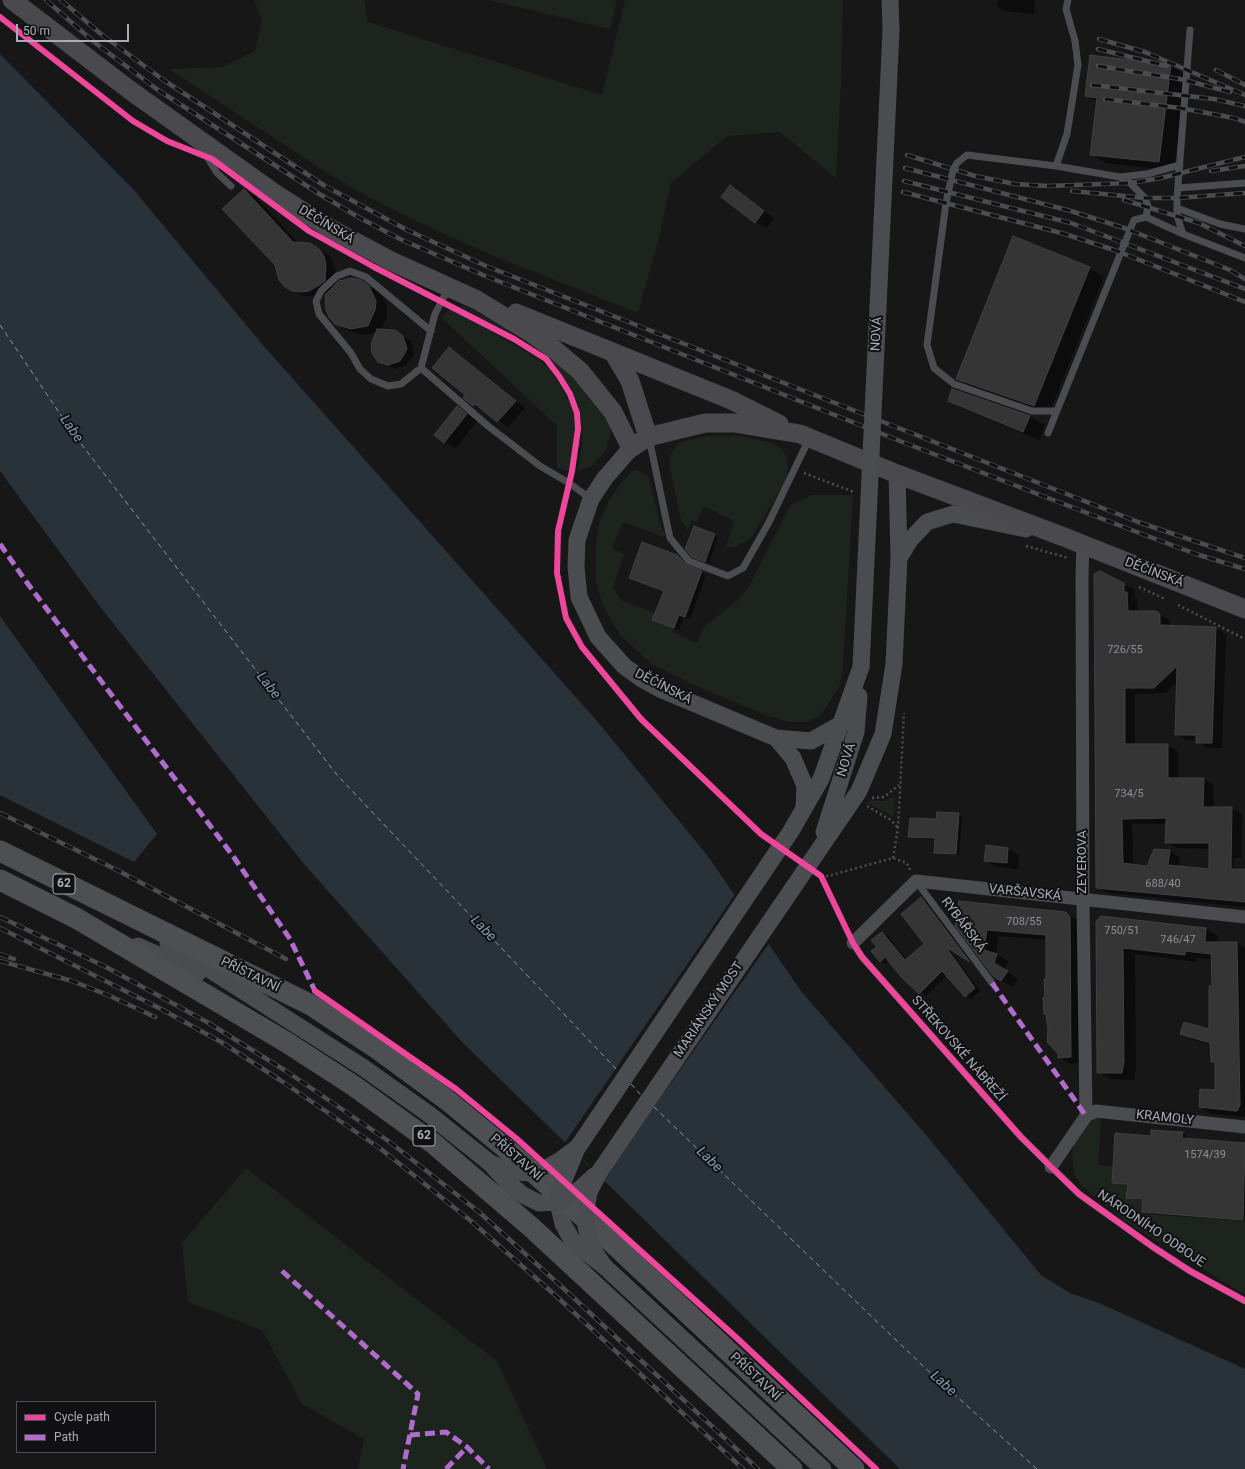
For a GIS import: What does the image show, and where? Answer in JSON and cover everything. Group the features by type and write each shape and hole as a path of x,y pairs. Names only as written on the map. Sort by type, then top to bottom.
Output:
{"main road":[{"name":"DĚČÍNSKÁ","path":"12,0 91,62 277,195 329,228 391,261 477,300 533,334 580,371 613,412 631,448 648,437 705,423 734,423 805,436 897,474 1064,537 1083,554 1245,609"},
{"path":"477,300 514,312 731,400 805,436"},
{"path":"613,352 630,381 648,437"},
{"name":"PŘÍSTAVNÍ","path":"0,852 310,1005 379,1050 447,1100 515,1156 618,1248 854,1469"},
{"name":"PŘÍSTAVNÍ","path":"0,880 76,918 286,1042 354,1086 434,1144 530,1227 792,1469"}],"street":[{"name":"NOVÁ","path":"819,850 856,732 861,667 891,30 890,0"},
{"name":"DĚČÍNSKÁ","path":"631,448 605,478 591,499 577,540 576,567 579,597 598,637 624,666 642,679 662,690 776,738 811,741 843,723"},
{"name":"DĚČÍNSKÁ","path":"819,850 859,791 883,734 894,664 899,558 897,474"},
{"name":"DĚČÍNSKÁ","path":"899,558 910,540 927,522 953,514 1064,537"},
{"name":"ZEYEROVA","path":"1083,554 1083,900 1086,1116"},
{"name":"NOVÁ","path":"578,1147 791,832 821,779 843,723 861,667"},
{"name":"DĚČÍNSKÁ","path":"776,738 792,758 805,786 804,809"},
{"name":"MARIÁNSKÝ MOST","path":"604,1266 592,1248 586,1227 585,1216 589,1192 600,1171 819,850"},
{"name":"VARŠAVSKÁ","path":"916,881 1245,917"},
{"path":"853,943 916,881"},
{"name":"PŘÍSTAVNÍ","path":"128,916 364,1068 430,1115 490,1163"},
{"name":"PŘÍSTAVNÍ","path":"76,918 188,968 296,1024"},
{"name":"KRAMOLY","path":"1086,1116 1096,1111 1245,1126"},
{"path":"1051,1167 1086,1116"},
{"path":"490,1163 513,1172 532,1173 541,1171 559,1161 578,1147"},
{"path":"578,1147 559,1192 558,1202 563,1224 572,1240 604,1266"},
{"path":"490,1163 509,1184 530,1199 544,1203 558,1202"},
{"name":"MARIÁNSKÝ MOST","path":"558,1202 580,1189 600,1171"},
{"name":"PŘÍSTAVNÍ","path":"604,1266 822,1469"}],"lane":[{"path":"1056,166 1067,134 1078,65 1075,41 1066,9 1068,0"},
{"path":"1183,234 1177,216 1177,208 1190,30"},
{"path":"195,136 217,173 230,186"},
{"path":"1056,411 1032,411 954,384 934,368 927,345 946,203 953,170 957,163 967,155 1056,166 1120,177 1147,174 1180,165"},
{"path":"1120,177 1130,183 1145,198 1148,206 1146,217"},
{"path":"1178,188 1245,183"},
{"path":"1177,208 1220,224 1245,229"},
{"path":"1048,434 1134,220 1146,217 1183,234 1245,258"},
{"path":"431,331 366,277 350,271 337,276 321,291 316,301 319,314 351,353 360,369 371,380 388,386 401,384 421,368 431,331 435,314 449,288"},
{"path":"421,368 488,426 540,466 569,483 591,499"},
{"path":"648,437 670,538 689,561 728,576 743,568 769,522 795,469 805,436"},
{"name":"RYBÁŘSKÁ","path":"916,881 992,983"},
{"name":"STŘEKOVSKÉ NÁBŘEŽÍ","path":"853,943 862,957 1010,1125 1051,1167"},
{"name":"NÁRODNÍHO ODBOJE","path":"1051,1167 1079,1194 1153,1247 1245,1301"}],"path":[{"path":"795,469 860,494"},
{"path":"1024,545 1083,554"},
{"path":"1137,585 1165,599"},
{"path":"1178,605 1245,638"},
{"path":"893,858 898,828 904,706"},
{"path":"870,798 884,797 899,785"},
{"path":"862,802 891,820 898,828"},
{"path":"821,876 828,876 893,858 907,863 916,881"},
{"path":"815,872 821,876 825,884"}],"shaded area":[{"path":"254,0 364,0 368,22 602,95 625,0 843,0 841,83 836,178 780,132 727,136 671,183 658,242 638,313 491,255 412,219 371,198 332,176 169,69 222,67 255,51 262,21"},
{"path":"489,0 617,0 610,29"},
{"path":"459,306 464,306 521,335 560,360 593,396 610,425 611,433 606,450 591,467 577,471 582,446 581,413 574,396 562,376 547,357 520,338"},
{"path":"451,309 536,357 547,367 556,379 573,410 576,430 569,471 557,468 557,426 441,317"},
{"path":"707,436 741,436 774,443 783,450 788,460 787,474 783,486 750,539 735,547 726,547 734,521 703,506 697,522 691,520 688,531 681,520 669,463 671,454 677,444 686,440"},
{"path":"636,470 648,476 661,526 666,535 663,537 623,522 612,548 624,554 613,587 621,600 656,613 653,620 674,628 672,632 697,643 703,628 738,600 748,588 790,506 811,495 853,495 843,666 840,685 821,715 807,722 789,722 765,715 692,684 652,664 622,637 611,621 602,602 596,582 596,539 600,521 608,503 620,484 631,472"},
{"path":"895,796 894,816 868,803 869,801 885,801"},
{"path":"1097,1117 1101,1120 1098,1165 1113,1166 1112,1183 1128,1184 1127,1198 1143,1199 1142,1212 1243,1220 1243,1205 1245,1205 1245,1295 1126,1222 1080,1184 1074,1173 1072,1153 1074,1144 1087,1124"},
{"path":"246,1168 497,1361 547,1469 358,1469 364,1439 302,1404 262,1330 188,1302 182,1243"}],"water":[{"name":"Labe","path":"0,54 133,189 262,344 597,721 707,855 801,991 927,1136 1041,1275 1070,1293 1099,1303 1245,1369 1245,1469 900,1469 463,1043 304,864 101,608 0,471"},
{"path":"0,616 157,834 134,862 0,795"}],"pier":[{"path":"736,893 770,942 614,1164 604,1182 588,1167 589,1165 583,1159 582,1161 564,1144"}],"building":[{"path":"1090,55 1171,65 1159,162 1090,155 1097,98 1085,96"},
{"path":"730,185 764,211 755,223 721,197"},
{"path":"244,189 293,242 310,243 319,249 324,256 326,264 325,281 309,291 292,291 285,287 279,280 275,265 222,209"},
{"path":"1013,236 1090,267 1034,406 956,379"},
{"path":"352,278 361,280 369,286 376,301 375,310 368,326 351,329 335,324 329,317 326,310 325,295 339,281"},
{"path":"377,329 395,330 403,336 407,349 400,361 388,365 378,362 372,353 371,344"},
{"path":"449,347 516,401 497,422 475,404 473,406 463,398 465,395 432,368"},
{"path":"952,389 1030,416 1023,432 948,401"},
{"path":"457,406 467,414 444,443 434,435"},
{"path":"694,526 715,534 705,562 692,557 685,549"},
{"path":"642,542 677,555 687,565 702,571 685,617 679,615 674,628 652,620 664,591 629,578"},
{"path":"1100,571 1124,583 1124,592 1127,592 1128,611 1156,611 1160,614 1160,625 1216,627 1212,743 1196,743 1196,735 1175,735 1177,666 1154,688 1125,688 1125,744 1168,744 1168,778 1204,778 1203,807 1232,807 1231,869 1245,869 1245,902 1096,888 1094,574","holes":["1166,818 1165,843 1209,843 1209,869 1168,865 1170,850 1154,849 1147,866 1123,863 1122,819"]},
{"path":"937,812 959,813 956,854 934,853 935,838 908,837 910,818 936,819"},
{"path":"986,845 1008,848 1007,863 984,861"},
{"path":"921,897 970,962 946,947 975,988 965,997 942,971 919,994 902,978 885,957 880,962 871,951 877,947 871,940 882,932 905,960 924,944 901,914"},
{"path":"959,901 1066,912 1070,917 1071,1057 1058,1058 1058,1054 1047,1042 1048,1030 1046,1014 1044,1014 1043,997 1045,998 1044,979 1046,979 1046,935 987,930 984,950 997,954 994,963 1008,971 1001,981 993,976 955,926"},
{"path":"1101,916 1206,928 1205,942 1237,942 1240,1105 1237,1111 1199,1107 1200,1089 1215,1090 1215,1062 1211,1062 1210,1043 1180,1034 1184,1022 1209,1029 1209,986 1212,986 1211,954 1185,951 1185,955 1123,948 1124,1061 1122,1073 1097,1073 1096,921"},
{"path":"1151,1130 1183,1132 1182,1138 1245,1143 1243,1220 1142,1212 1143,1199 1126,1198 1128,1184 1112,1183 1115,1133 1151,1136"}],"ferry route":[{"path":"0,325 75,436 337,775 619,1072"},
{"path":"631,1084 641,1095"},
{"path":"654,1107 923,1366 1037,1469"}],"railway":[{"path":"46,0 94,42 158,90 321,195 402,240 483,275 905,443 1196,554 1245,569"},
{"path":"61,0 101,34 162,79 325,186 407,230 486,266 1138,522 1245,558"},
{"path":"1099,39 1145,52 1245,95"},
{"path":"1098,49 1167,66"},
{"path":"1098,66 1180,79 1230,92"},
{"path":"1216,70 1245,85"},
{"path":"1092,85 1214,99 1245,106"},
{"path":"1105,99 1180,108 1234,118 1245,122"},
{"path":"907,155 975,176 1015,184 1048,186 1130,183 1161,178 1245,157"},
{"path":"1211,171 1245,166"},
{"path":"905,168 1071,211 1127,229 1230,270 1245,279"},
{"path":"904,181 1071,223 1245,289"},
{"path":"1072,191 1145,198 1177,198 1245,193"},
{"path":"903,192 1065,234 1117,251 1245,302"},
{"path":"1124,200 1199,223 1245,246"},
{"path":"0,813 115,869 286,959"},
{"path":"0,917 106,967 207,1022 286,1071 387,1140 479,1212 758,1469"},
{"path":"0,928 161,1009 221,1042 280,1080 381,1149 471,1221 555,1295 743,1469"},
{"path":"0,954 14,959"},
{"path":"0,961 72,981 110,996 155,1017"}],"marked path":[{"path":"0,544 25,580 233,856 290,939 315,991"},
{"path":"992,983 1086,1116"},
{"path":"282,1271 418,1394 403,1469"},
{"path":"410,1435 446,1432 467,1447 489,1469"},
{"path":"446,1469 467,1447"}],"cycle path":[{"path":"0,17 133,121 167,141 212,159 309,231 374,267 514,339 546,359 570,394 577,413 578,429 572,471 558,531 557,573 566,618 582,647 641,719 761,834 821,876 853,943 862,957 1021,1137 1051,1167 1079,1194 1153,1247 1190,1271 1245,1301"},
{"path":"315,991 456,1089 517,1139 739,1340 876,1469"}]}
